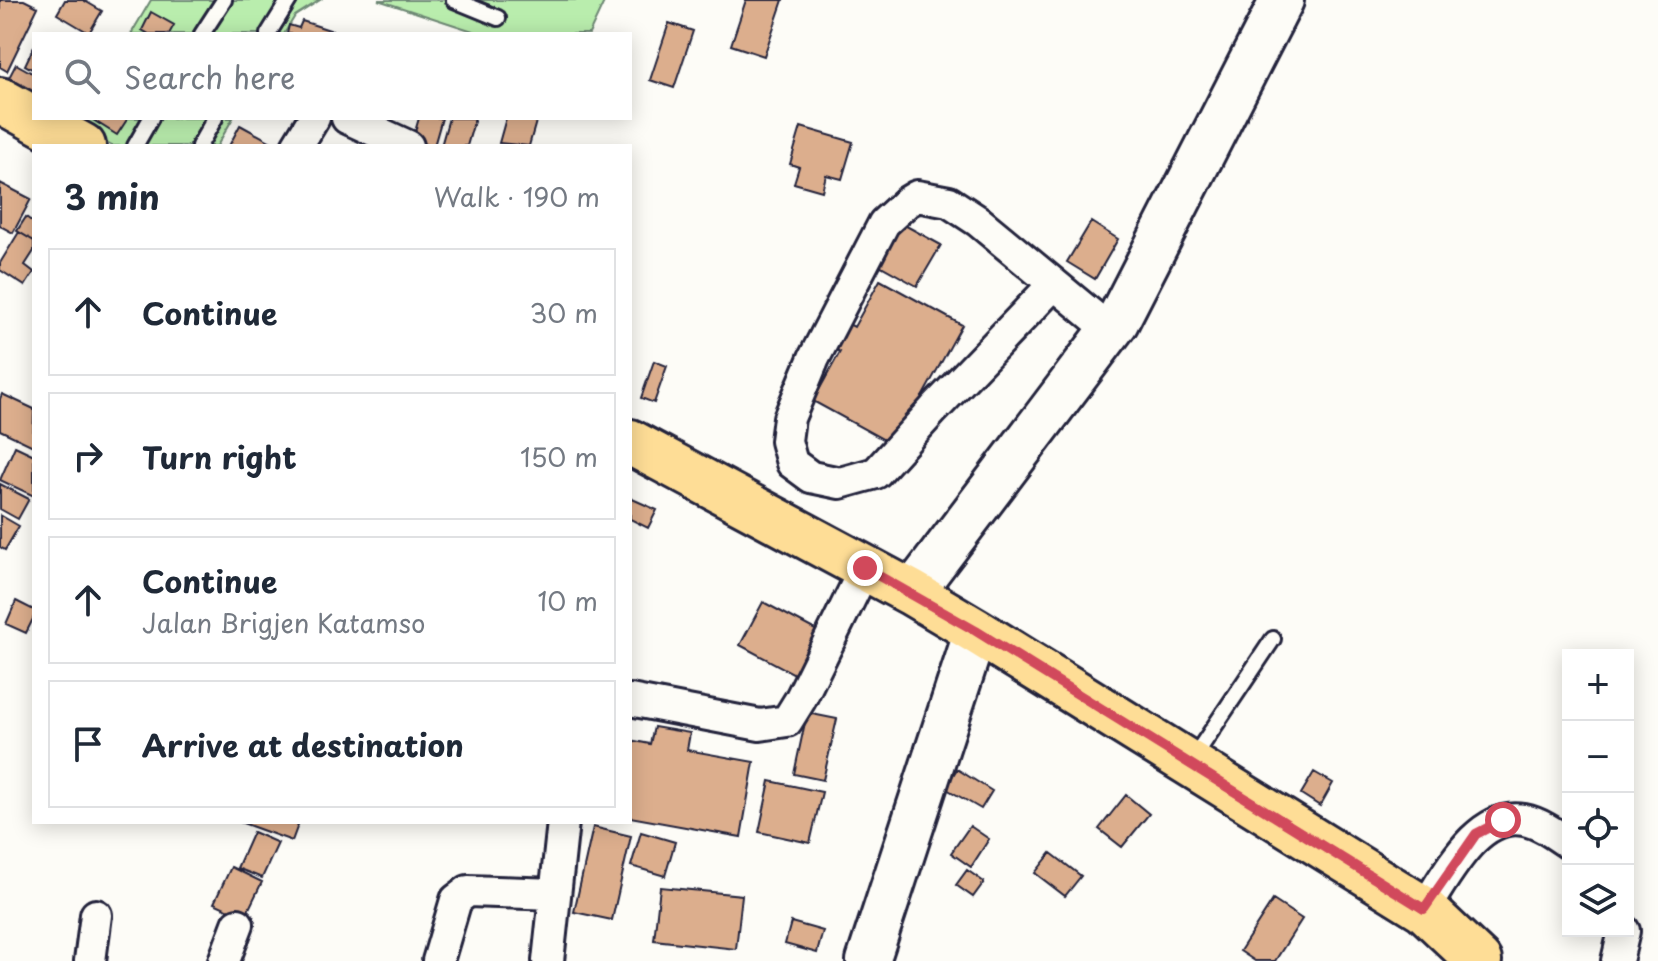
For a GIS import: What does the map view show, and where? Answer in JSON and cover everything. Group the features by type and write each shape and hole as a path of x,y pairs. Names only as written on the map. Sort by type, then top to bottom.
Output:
{"main road":[{"path":"0,100 32,118"},
{"path":"36,120 79,144"},
{"path":"632,443 912,593 976,631 1424,909 1479,961"}],"street":[{"path":"912,593 1111,331 1282,0"},
{"path":"298,144 313,120"},
{"path":"351,120 404,144"},
{"path":"1054,284 876,473 840,483 811,477 792,463 786,441 789,418 814,358 884,223 917,196 949,202 978,221 1111,331"},
{"path":"632,700 760,725 787,721 865,568"},
{"path":"868,961 976,631"},
{"path":"1424,909 1476,834 1503,820 1524,820 1562,840"},
{"path":"548,961 563,824"},
{"path":"438,961 456,900 468,891 555,894"},
{"path":"90,961 96,915"},
{"path":"224,961 238,924"},
{"path":"1617,961 1623,937"}],"lane":[{"path":"203,32 224,0"},
{"path":"269,32 289,0"},
{"path":"454,0 498,18"},
{"path":"136,144 150,120"},
{"path":"200,144 214,120"},
{"path":"1190,763 1273,639"}],"green space":[{"path":"151,0 320,0 295,16 285,32 132,32"},
{"path":"378,0 605,0 590,32 476,32"},
{"path":"79,120 232,120 218,144 108,144 76,126"}],"building":[{"path":"0,0 24,0 38,7 7,71 0,67"},
{"path":"65,0 83,0 102,11 90,32 57,14"},
{"path":"746,0 783,0 764,56 731,45"},
{"path":"151,12 174,25 170,32 142,30"},
{"path":"302,21 336,32 287,32 289,25 299,28"},
{"path":"669,23 693,31 674,88 650,80"},
{"path":"32,50 32,69 25,65"},
{"path":"16,64 32,73 32,107 2,91"},
{"path":"93,120 127,120 117,135"},
{"path":"418,120 441,120 435,144 412,142"},
{"path":"448,120 474,120 468,144 442,144"},
{"path":"505,120 536,120 530,144 499,143"},
{"path":"240,125 275,144 230,144"},
{"path":"801,127 853,142 842,179 826,175 822,191 794,183 799,167 790,164"},
{"path":"0,183 31,199 13,233 0,226"},
{"path":"26,217 32,222 32,240 17,231"},
{"path":"899,222 941,245 917,286 876,263"},
{"path":"1091,222 1118,239 1095,279 1067,262"},
{"path":"19,232 32,240 32,254 25,265 32,270 32,275 25,286 0,270 0,263"},
{"path":"880,280 962,325 895,446 813,401 840,352 829,346 843,321 854,327"},
{"path":"654,361 667,366 654,403 641,398"},
{"path":"2,394 32,408 32,446 0,430"},
{"path":"15,446 32,454 32,495 0,480"},
{"path":"0,484 29,499 18,519 0,509"},
{"path":"632,499 657,510 648,528 632,520"},
{"path":"0,515 19,526 5,550 0,547"},
{"path":"16,601 32,609 32,621 26,633 6,624"},
{"path":"763,602 823,634 800,677 740,645"},
{"path":"807,713 837,719 823,780 794,774"},
{"path":"654,727 690,733 687,750 754,762 741,837 632,817 632,740 650,744"},
{"path":"957,769 992,791 981,809 945,788"},
{"path":"1314,772 1333,783 1320,806 1301,794"},
{"path":"770,781 822,792 810,843 759,832"},
{"path":"1126,795 1149,814 1122,847 1099,829"},
{"path":"245,824 298,824 292,841"},
{"path":"970,826 989,839 971,867 951,853"},
{"path":"593,827 631,836 612,920 574,912"},
{"path":"253,832 278,843 262,878 237,868"},
{"path":"641,832 675,842 665,876 631,866"},
{"path":"1051,853 1081,876 1065,896 1035,873"},
{"path":"231,867 262,882 245,917 214,903"},
{"path":"967,870 984,882 973,897 956,885"},
{"path":"660,887 742,895 736,949 654,940"},
{"path":"1273,900 1302,919 1275,961 1255,961 1240,951"},
{"path":"791,922 823,931 817,953 785,944"}],"route":[{"path":"865,568 976,631 1424,909 1476,834 1503,820"}]}
